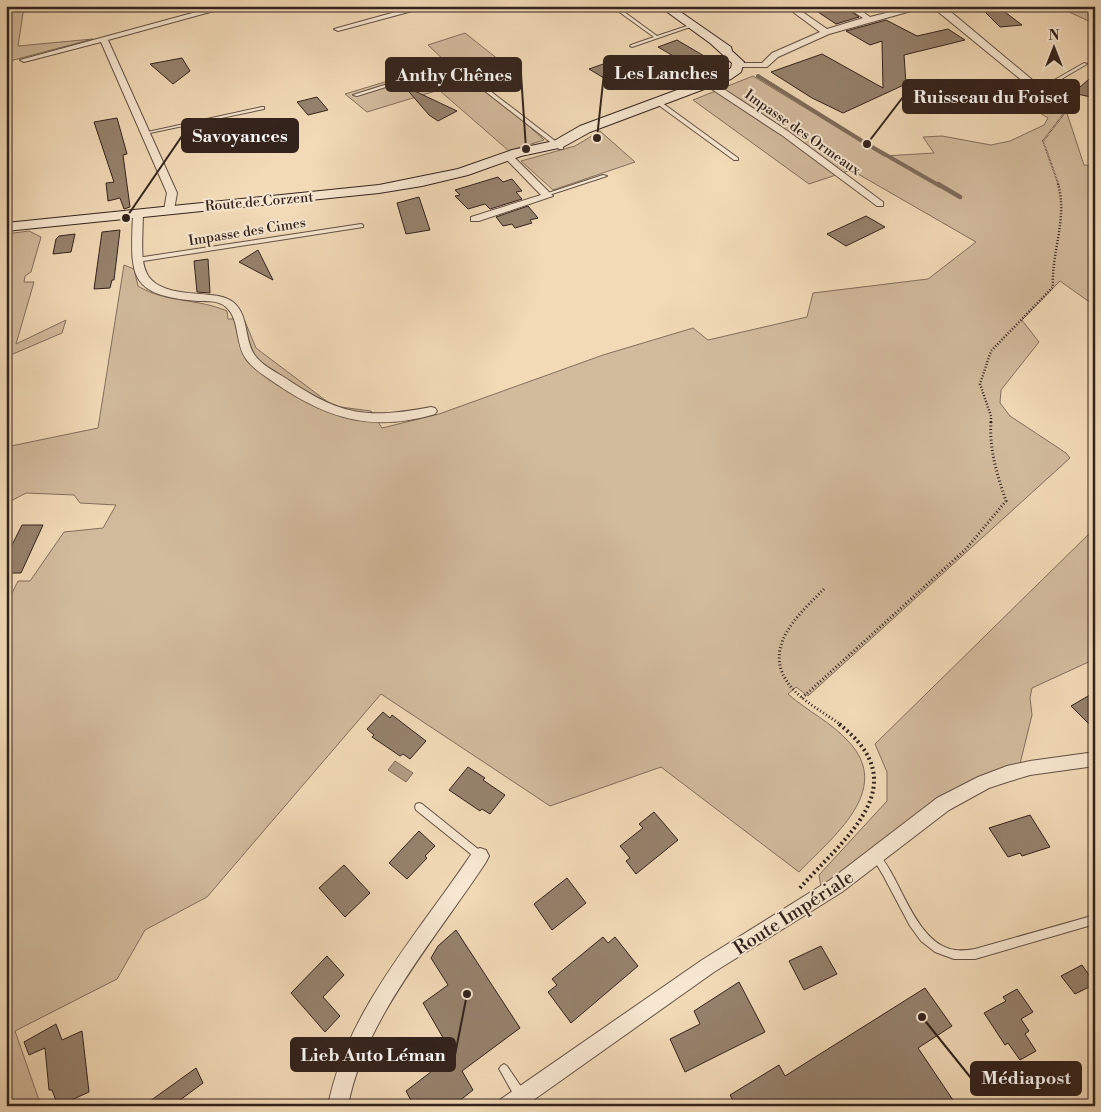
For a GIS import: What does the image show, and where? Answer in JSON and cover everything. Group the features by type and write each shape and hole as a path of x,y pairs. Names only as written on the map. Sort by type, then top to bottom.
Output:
{"street":[{"path":"24,60 228,6"},
{"path":"338,29 404,9 427,6"},
{"path":"664,6 740,58 743,66 767,64 775,55 826,32 869,19 925,6"},
{"path":"789,6 826,32"},
{"path":"848,6 869,19"},
{"path":"935,6 942,9 1039,90"},
{"path":"104,40 172,193 170,210"},
{"name":"Route de Corzent","path":"6,227 395,187 448,176 508,156 540,153 577,141 589,131 603,124 710,84 740,76 746,72 743,66"},
{"name":"Impasse des Ormeaux","path":"710,84 786,134 880,204"},
{"path":"475,218 548,196 508,156"},
{"path":"138,213 137,267 145,285 159,293 211,298 227,303 236,313 250,356 291,388 328,411 359,418 391,420 431,411"},
{"name":"Route Impériale","path":"514,1101 700,972 790,915 876,857 943,804 984,782 1030,768 1095,759"},
{"path":"338,1106 348,1062 362,1034 419,944 480,856"}],"lane":[{"path":"613,6 656,37"},
{"path":"632,46 691,26"},
{"path":"355,95 454,64 559,146"},
{"path":"1039,90 1086,64"},
{"path":"659,103 736,159"},
{"path":"145,133 262,108"},
{"path":"547,194 605,176"},
{"name":"Impasse des Cimes","path":"137,260 360,226"},
{"path":"419,807 480,856"},
{"path":"876,857 891,878 916,928 929,943 956,955 974,954 1095,919"},
{"path":"504,1069 514,1101"}],"path":[{"path":"802,698 966,549 1006,501 995,468 990,434 991,416 980,384 996,345 1053,287 1052,274 1060,197 1056,177 1044,141 1066,111 1059,102 1039,90"},
{"path":"790,915 791,902 800,887 867,812 875,787 870,761 855,737 802,698 781,674 778,666 778,650 794,622 824,589"}],"shaded area":[{"path":"6,6 24,7 18,46 93,39 6,62"},
{"path":"1056,6 1095,6 1095,24"},
{"path":"465,33 518,75 487,87 544,140 509,151 439,90 367,112 345,94 447,63 428,45"},
{"path":"753,76 884,156 934,153 923,137 942,136 991,145 1010,141 1044,125 1048,118 1011,96 1043,83 1060,92 1084,165 1095,166 1095,306 1060,281 1022,320 1039,342 1001,390 1000,403 1010,416 1066,453 1070,458 808,696 796,687 788,694 841,734 861,759 865,777 862,795 841,829 799,872 661,767 550,806 381,694 207,897 145,930 117,979 15,1031 41,1106 6,1106 6,595 12,593 18,581 30,581 64,532 103,528 116,505 80,503 74,495 26,493 11,501 6,512 6,447 98,428 124,265 134,269 138,286 148,291 170,298 216,307 227,311 228,319 244,319 256,348 333,406 371,411 382,428 439,414 603,355 693,328 708,340 807,317 813,293 928,279 976,242 851,170 809,184 693,100"},
{"path":"600,131 635,162 553,190 521,161 575,146"},
{"path":"29,231 41,237 31,272 25,276 24,282 34,282 16,344 66,320 62,333 6,357 6,234"},
{"path":"1095,528 1095,659 1032,688 1030,698 1032,715 1017,776 962,798 892,854 875,847 821,887 819,875 887,801 887,772 875,744"},
{"path":"395,761 413,773 406,782 388,770"}],"building":[{"path":"809,6 843,6 859,17 836,24"},
{"path":"979,6 997,6 1022,25 1000,27"},
{"path":"886,20 917,36 948,29 965,40 904,55 906,84 843,113 812,98 771,72 822,54 883,88 882,41 870,45 846,31"},
{"path":"677,40 711,60 692,67 658,47"},
{"path":"182,58 190,71 173,84 150,64"},
{"path":"609,62 639,80 617,86 589,69"},
{"path":"1095,74 1095,98 1073,93"},
{"path":"404,86 457,111 438,121 429,115"},
{"path":"317,97 328,110 308,115 297,102"},
{"path":"117,118 127,154 123,155 130,207 124,209 120,198 108,201 106,183 114,182 94,122"},
{"path":"498,177 503,182 512,179 522,191 516,192 522,199 490,209 485,204 468,209 455,196 460,195 455,190"},
{"path":"419,197 430,230 406,234 397,203"},
{"path":"528,206 538,218 530,220 532,223 515,228 512,224 503,226 496,217"},
{"path":"866,216 885,227 846,246 827,234"},
{"path":"120,230 114,280 112,280 110,288 94,289 102,232"},
{"path":"75,234 71,252 53,254 56,239 59,236"},
{"path":"258,250 273,280 239,262"},
{"path":"208,259 210,293 197,292 194,261"},
{"path":"22,525 43,525 21,573 6,573 6,557"},
{"path":"1095,692 1095,730 1071,706"},
{"path":"383,712 390,718 392,715 426,741 410,759 403,754 400,756 372,737 374,735 367,729"},
{"path":"468,767 505,795 490,814 482,809 480,811 449,790"},
{"path":"654,812 678,840 636,874 626,861 630,858 620,846 643,828 639,824"},
{"path":"1030,815 1050,847 1022,856 1020,853 1008,857 989,828"},
{"path":"419,831 435,846 425,856 427,858 407,879 389,863"},
{"path":"344,865 370,893 345,917 319,888"},
{"path":"567,878 586,903 552,930 534,904"},
{"path":"456,930 520,1028 462,1071 473,1090 453,1106 414,1106 406,1091 453,1055 423,1003 448,985 431,958 438,946"},
{"path":"603,937 608,943 615,937 638,966 571,1023 548,992 557,985 552,979"},
{"path":"821,946 837,974 804,990 789,961"},
{"path":"327,956 344,975 323,997 340,1016 325,1032 291,993"},
{"path":"1082,965 1095,984 1075,994 1061,976"},
{"path":"739,982 765,1032 685,1072 670,1039 700,1024 694,1011"},
{"path":"925,988 952,1026 918,1048 957,1106 736,1106 730,1095 779,1065 785,1076"},
{"path":"1017,989 1033,1012 1021,1019 1029,1031 1025,1034 1036,1051 1020,1060 1008,1043 1005,1045 984,1013 1006,1001 1003,997"},
{"path":"56,1024 62,1040 82,1031 89,1092 58,1106 52,1090 49,1090 45,1048 29,1055 24,1042"},
{"path":"196,1068 203,1083 172,1106 143,1106"}],"waterway":[{"path":"758,76 867,144 940,186"},
{"path":"938,184 960,197"}],"place":[{"name":"Les Lanches","path":"597,138"},
{"name":"Ruisseau du Foiset","path":"867,144"},
{"name":"Anthy Chênes","path":"526,149"},
{"name":"Savoyances","path":"126,218"},
{"name":"Lieb Auto Léman","path":"467,994"},
{"name":"Médiapost","path":"922,1017"}]}
